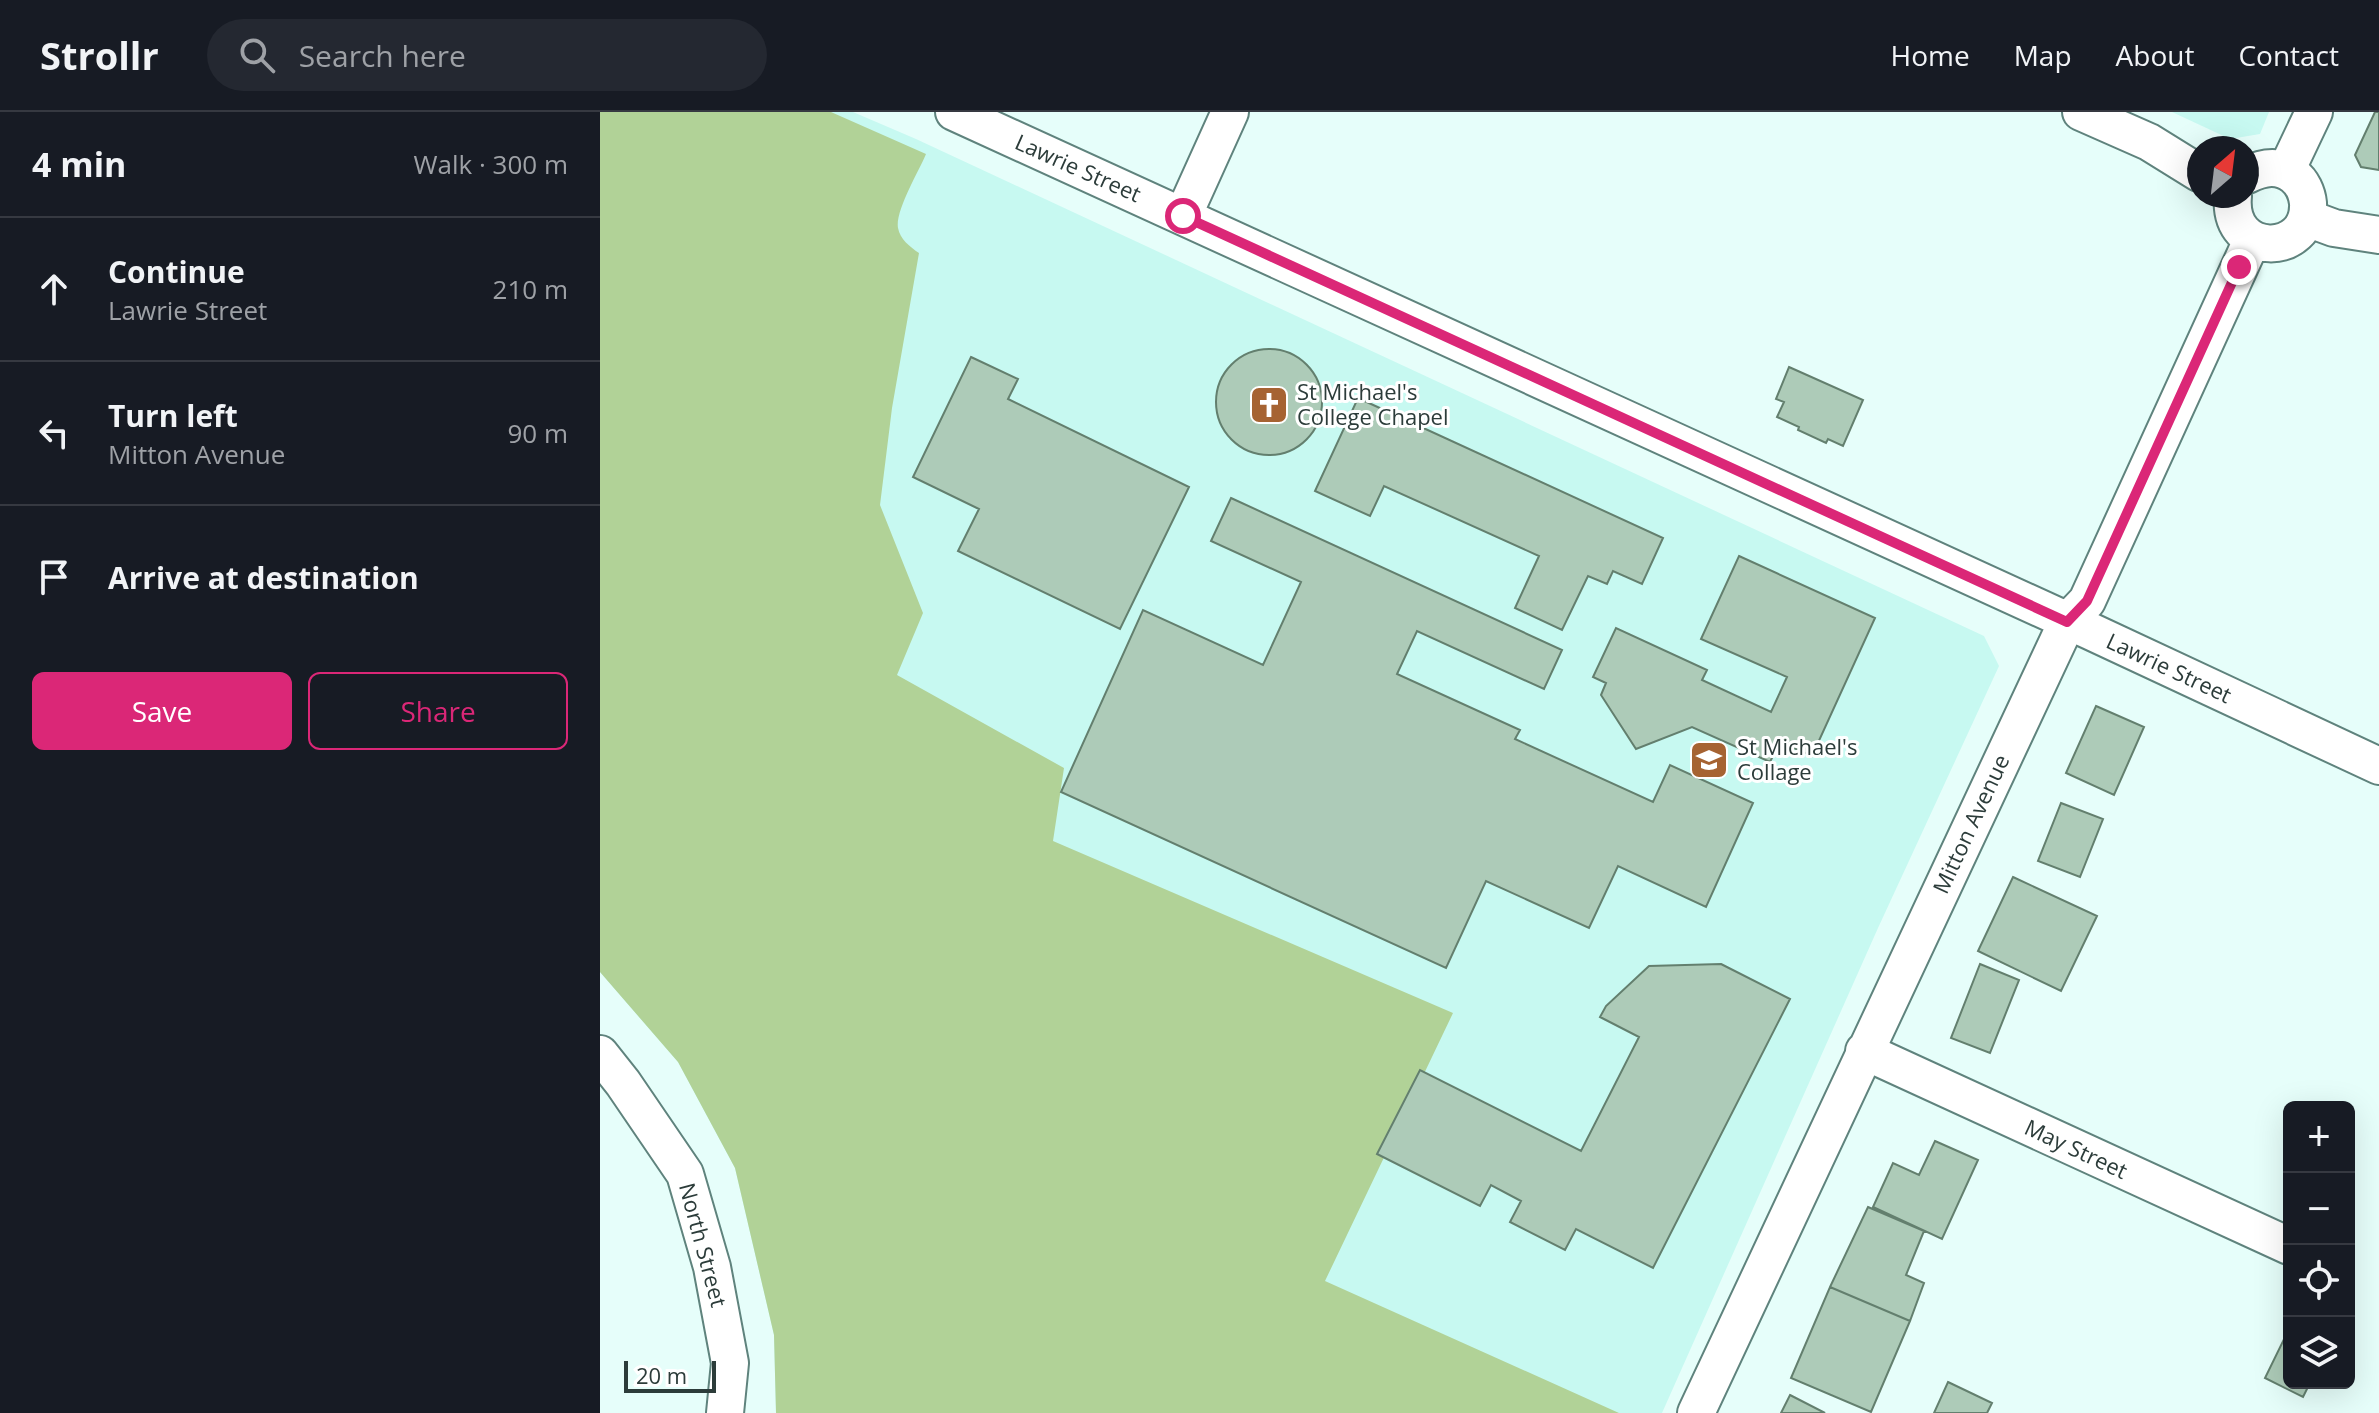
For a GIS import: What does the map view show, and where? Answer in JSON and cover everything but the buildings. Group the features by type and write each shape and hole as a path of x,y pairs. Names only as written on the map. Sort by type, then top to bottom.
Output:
{"street":[{"name":"Lawrie Street","path":"954,112 2379,766"},
{"path":"1183,216 1230,112"},
{"path":"2081,112 2149,142 2187,166"},
{"path":"2286,171 2314,112"},
{"path":"2233,208 2233,216 2240,230 2252,240 2275,244 2290,239 2301,228 2307,218 2307,196 2296,177 2272,167 2259,169"},
{"path":"2307,218 2334,228 2379,235"},
{"name":"Mitton Avenue","path":"1696,1413 2067,622 2087,601 2252,240"},
{"name":"May Street","path":"1864,1051 2287,1245"},
{"name":"North Street","path":"600,1054 685,1174 712,1267 730,1363 725,1413"}],"shaded area":[{"path":"600,112 853,112 1984,636 1999,666 1878,928 1662,1413 776,1413 774,1335 735,1168 678,1062 600,972"},
{"path":"2172,112 2269,112 2260,134 2224,136"}],"green space":[{"path":"600,112 831,112 926,154 898,221 901,236 919,253 892,408 880,505 923,613 897,675 1064,768 1053,841 1453,1013 1325,1281 1619,1413 776,1413 774,1335 735,1168 678,1062 600,972"}],"place":[{"name":"St Michael's College Chapel","path":"1269,405"},
{"name":"St Michael's Collage","path":"1709,760"}],"route":[{"path":"1183,216 2067,622 2087,601 2239,267"}]}
